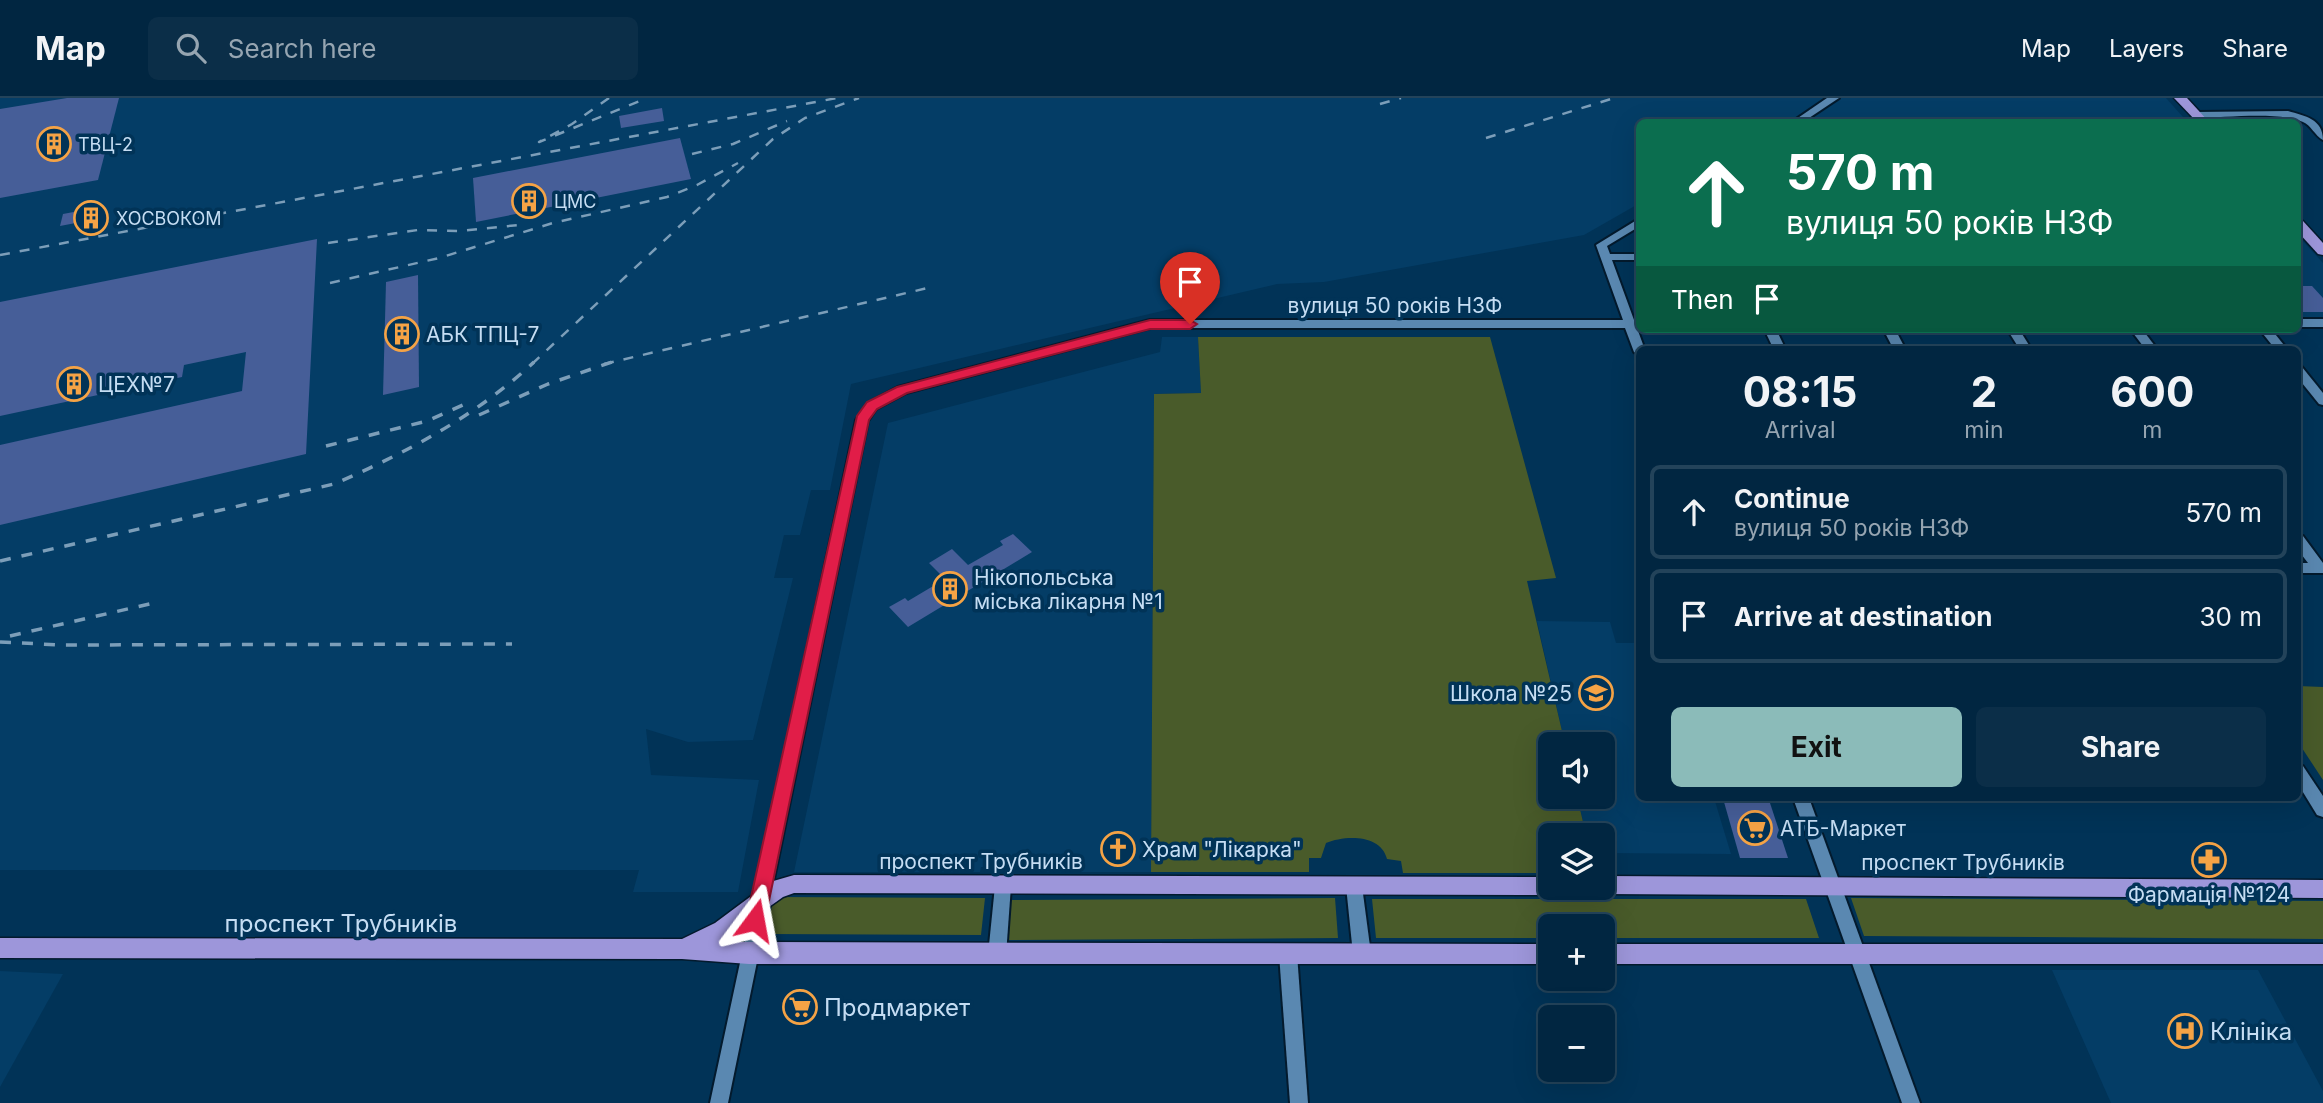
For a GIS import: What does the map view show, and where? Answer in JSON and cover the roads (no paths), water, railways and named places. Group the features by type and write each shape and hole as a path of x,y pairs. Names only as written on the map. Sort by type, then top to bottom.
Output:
{"main road":[{"path":"2180,98 2199,119"},
{"path":"2301,227 2323,251"},
{"name":"проспект Трубників","path":"682,949 722,930 760,899 777,889 794,884 1538,886"},
{"name":"проспект Трубників","path":"1615,886 2323,890"},
{"name":"проспект Трубників","path":"0,948 682,949 749,954 1538,954"},
{"path":"1615,954 2323,954"}],"street":[{"path":"1802,119 1834,98"},
{"path":"2199,119 2288,114 2323,126"},
{"path":"2310,121 2323,137"},
{"path":"1603,251 1636,224"},
{"path":"1603,251 1636,256"},
{"path":"1603,251 1635,324"},
{"path":"2301,323 2323,323"},
{"name":"вулиця 50 років НЗФ","path":"719,1103 862,420 872,406 902,390 1150,324 1635,324"},
{"path":"2301,374 2323,401"},
{"path":"2301,544 2321,568"},
{"path":"2301,568 2321,568"},
{"path":"2301,776 2323,810"},
{"path":"1802,801 1911,1103"},
{"path":"997,954 1003,886"},
{"path":"1354,886 1362,954"},
{"path":"1288,954 1299,1103"}],"railway":[{"path":"609,98 572,124 539,142 647,98"},
{"path":"0,255 837,98"},
{"path":"532,364 773,139 805,118 859,98"},
{"path":"1380,104 1401,98"},
{"path":"1486,138 1614,98"},
{"path":"692,154 733,144 787,121"},
{"path":"330,283 439,258 553,223 667,197 697,185 738,163"},
{"path":"328,243 418,230 459,231 519,225"},
{"path":"611,362 932,287"},
{"path":"0,561 334,484 439,432 488,399 534,362"},
{"path":"479,415 548,384 611,362"},
{"path":"604,364 611,362"},
{"path":"326,446 427,421 472,401"},
{"path":"10,636 158,602"},
{"path":"0,642 61,645 512,644"}],"place":[{"name":"ТВЦ-2","path":"54,144"},
{"name":"ЦМС","path":"529,201"},
{"name":"ХОСВОКОМ","path":"91,218"},
{"name":"АБК ТПЦ-7","path":"402,334"},
{"name":"ЦЕХ№7","path":"74,384"},
{"name":"Нікопольська міська лікарня №1","path":"950,589"},
{"name":"Школа №25","path":"1596,693"},
{"name":"АТБ-Маркет","path":"1755,828"},
{"name":"Храм \"Лікарка\"","path":"1118,849"},
{"name":"Фармація №124","path":"2209,860"},
{"name":"Продмаркет","path":"800,1007"},
{"name":"Клініка","path":"2185,1031"}]}
